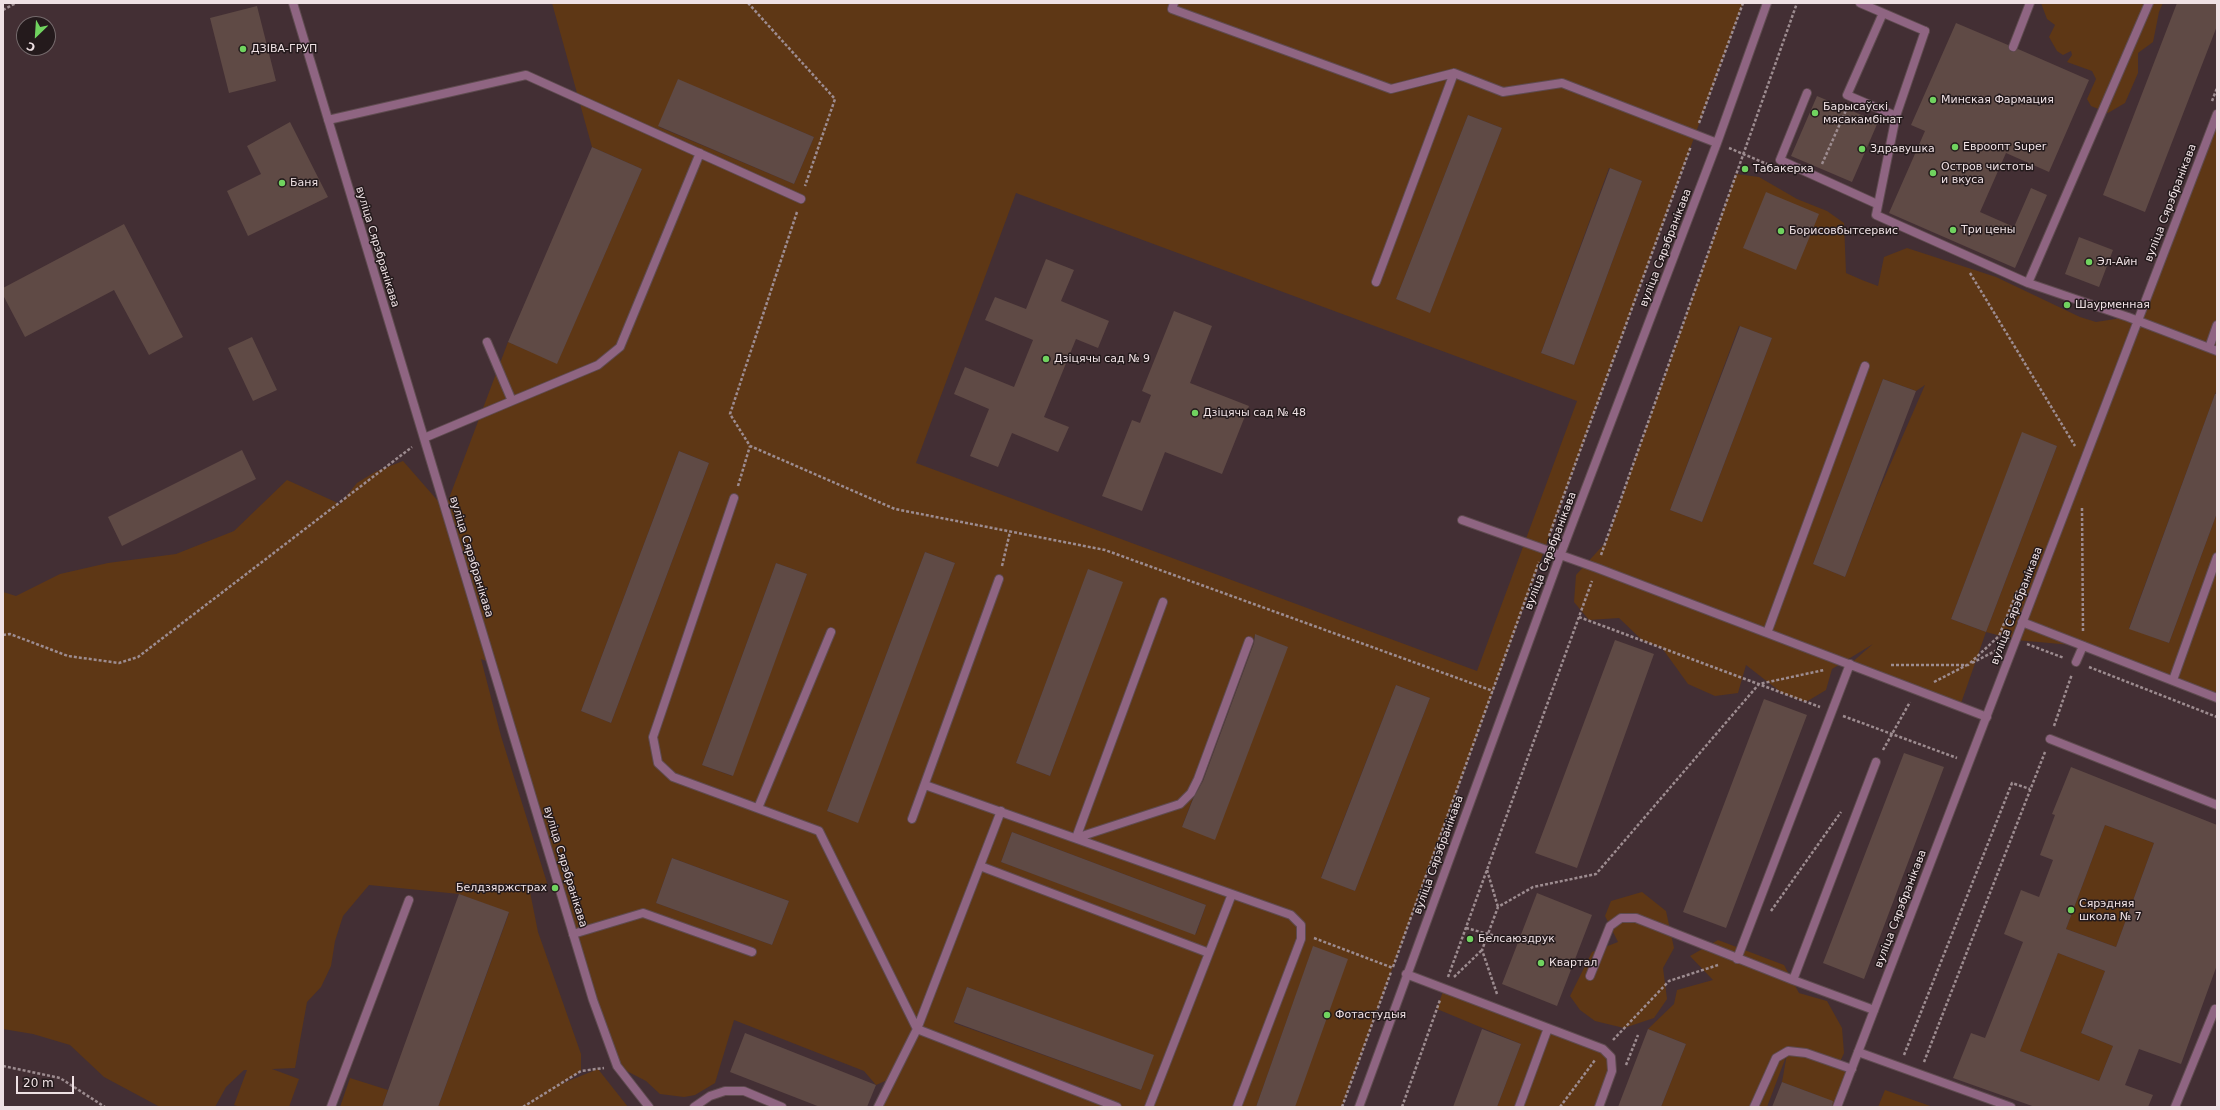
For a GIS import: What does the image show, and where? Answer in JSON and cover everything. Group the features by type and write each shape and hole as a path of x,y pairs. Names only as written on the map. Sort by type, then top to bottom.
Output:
{"street":[{"name":"вуліца Сярэбранікава","path":"292,3 593,1000 617,1066 649,1107"},
{"path":"1174,3 1172,9 1391,89 1454,73 1503,92 1562,83 1717,144"},
{"name":"вуліца Сярэбранікава","path":"1358,1107 1560,556 1717,144 1766,3"},
{"path":"1860,3 1924,31 1896,116 1876,215 2028,283 2217,351"},
{"path":"2012,47 2030,3"},
{"path":"2028,283 2149,3"},
{"path":"1883,13 1847,95 1896,116"},
{"path":"1376,282 1454,73"},
{"path":"328,120 526,74 801,199"},
{"path":"1807,93 1780,160 1816,178 1877,204"},
{"name":"вуліца Сярэбранікава","path":"1837,1107 2217,114"},
{"path":"424,438 598,365 620,346 700,153"},
{"path":"2208,348 2217,325"},
{"path":"486,342 512,401"},
{"path":"1767,633 1864,366"},
{"path":"734,498 653,737 658,763 673,777 819,831 917,1029 1117,1107"},
{"path":"1462,520 1850,664 1987,717"},
{"path":"2173,680 2217,557"},
{"path":"912,819 998,579"},
{"path":"1076,838 1163,602"},
{"path":"2022,622 2217,698"},
{"path":"758,808 831,632"},
{"path":"1076,838 1180,804 1191,793 1198,779 1249,641"},
{"path":"2076,662 2083,646"},
{"path":"1737,959 1850,664"},
{"path":"2050,739 2217,804"},
{"path":"1793,980 1876,762"},
{"path":"925,785 1290,915 1301,925 1301,938 1238,1107"},
{"path":"878,1107 917,1029 1001,811"},
{"path":"980,866 1209,953"},
{"path":"1149,1107 1232,894"},
{"path":"331,1107 409,900"},
{"path":"573,934 643,913 752,952"},
{"path":"1590,976 1610,926 1621,918 1636,918 1737,959 1874,1010"},
{"path":"1406,974 1506,1011 1604,1050 1611,1057 1612,1071 1599,1107"},
{"path":"2176,1107 2215,1009 2217,1010"},
{"path":"1519,1107 1548,1028"},
{"path":"1754,1107 1776,1058 1788,1051 1806,1053 1852,1069"},
{"path":"1858,1052 2011,1107"},
{"path":"694,1107 710,1096 725,1091 744,1091 782,1107"}],"path":[{"path":"3,10 16,3"},
{"path":"748,3 835,99 730,414 750,446 895,509 1105,550 1493,691"},
{"path":"1816,178 1848,106"},
{"path":"1969,270 2078,451 2082,468"},
{"path":"3,635 10,634 68,656 119,664 138,657 424,438"},
{"path":"734,498 750,446"},
{"path":"2082,507 2083,646"},
{"path":"998,579 1010,532"},
{"path":"1579,616 1960,760"},
{"path":"1889,664 1968,665 1999,636"},
{"path":"2016,640 2217,717"},
{"path":"1919,1074 2050,739 2076,662"},
{"path":"1498,907 1533,887 1596,874 1760,684 1850,664"},
{"path":"1899,1067 2012,783 2030,789"},
{"path":"1444,988 1482,950 1498,907 1487,869"},
{"path":"1466,928 1487,935 1518,942"},
{"path":"1301,938 1312,937 1406,974"},
{"path":"1482,950 1494,989 1506,1011"},
{"path":"3,1066 60,1078 105,1107"},
{"path":"523,1107 581,1071 617,1066"}],"shaded area":[{"path":"552,3 1743,3 1342,1107 1295,1107 1313,947 1256,1107 879,1107 892,1078 876,1085 864,1071 734,1020 715,1083 695,1095 684,1097 660,1094 646,1081 617,1066 492,663 481,659 501,736 548,886 530,892 538,932 581,1054 581,1071 561,1084 598,1069 628,1107 438,1107 509,913 459,894 369,885 343,916 335,941 331,966 321,987 307,1002 295,1068 272,1069 299,1079 289,1107 240,1107 234,1105 247,1070 244,1070 226,1087 215,1107 160,1107 104,1077 70,1045 33,1034 3,1029 3,592 16,596 60,574 108,563 176,554 234,531 287,480 340,504 357,483 375,472 403,461 445,509 508,342 557,363 642,169 592,147","holes":["678,80 814,137 794,184 659,127","1468,115 1502,128 1430,312 1396,299","1609,168 1642,181 1574,365 1541,353","1016,193 1577,401 1477,671 916,463","679,451 709,463 611,723 581,711","925,552 955,563 857,822 827,811","776,563 807,574 732,776 702,765","1088,570 1122,583 1050,776 1016,763","1255,635 1288,647 1182,827","1396,685 1430,698 1355,891 1321,877","1012,832 1206,905 1196,934 1001,862","672,858 789,901 772,945 656,903","967,987 1153,1055 1141,1090 954,1023"]},
{"path":"2041,3 2163,3 2159,12 2153,42 2138,53 2138,73 2125,103 2108,113 2091,106 2087,99 2096,79 2092,71 2067,62 2072,55 2071,51 2063,55 2057,51 2049,37 2055,25 2047,19"},
{"path":"2217,114 2217,389 2129,628 2169,643 2217,513 2217,698 2083,646 2016,640 1986,632 1960,706 1850,664 1873,644 1832,669 1826,690 1806,702 1782,693 1746,665 1738,693 1715,696 1688,684 1662,648 1642,640 1619,618 1589,620 1574,602 1576,575 1606,542 1736,174 1759,177 1797,199 1827,211 1844,223 1846,273 1878,286 1884,257 1907,248 1996,277 2080,317 2096,322 2128,317 2137,320","holes":["1739,326 1772,338 1702,522 1670,510","1883,379 1916,391 1925,385 1876,497 1845,577 1813,564","2022,433 2057,446 1986,632 1951,619"]},
{"path":"2105,825 2154,843 2116,947 2066,929"},
{"path":"1642,892 1666,911 1674,948 1663,968 1667,999 1654,1018 1624,1028 1595,1021 1580,1010 1570,996 1592,952 1618,942 1605,916 1611,901"},
{"path":"1718,940 1784,965 1799,993 1827,1001 1842,1028 1844,1053 1839,1064 1853,1065 1837,1107 1816,1107 1819,1096 1782,1082 1787,1054 1767,1107 1661,1107 1686,1044 1648,1029 1674,1004 1677,990 1713,980 1690,956"},
{"path":"2058,953 2105,971 2081,1033 2113,1046 2099,1081 2020,1051"},
{"path":"1444,988 1603,1049 1611,1057 1601,1107 1497,1107 1521,1044 1437,1009"},
{"path":"350,1078 388,1090 382,1107 340,1107"},
{"path":"1885,1090 1933,1107 1878,1107"}],"building":[{"path":"2177,3 2217,3 2217,26 2145,212 2103,195"},
{"name":"ДЗІВА-ГРУП","path":"257,6 276,81 229,93 210,18"},
{"name":"Евроопт Super","path":"1956,23 2008,45 2011,52 2018,49 2089,80 2049,172 2006,153 1980,212 2014,227 2031,188 2047,195 2015,268 1889,213 1925,131 1911,125"},
{"path":"678,79 814,137 794,184 658,126"},
{"path":"1817,96 1878,122 1852,182 1791,156"},
{"path":"1468,115 1502,128 1430,313 1396,299"},
{"name":"Баня","path":"290,122 328,197 248,236 227,191 261,174 247,146"},
{"path":"592,147 642,169 557,364 508,342"},
{"path":"1610,168 1642,181 1574,365 1541,353"},
{"name":"Борисовбытсервис","path":"1766,192 1819,214 1796,270 1743,248"},
{"path":"124,224 183,337 149,355 114,290 25,337 3,295 3,288"},
{"name":"Эл-Айн","path":"2079,237 2113,250 2099,287 2065,274"},
{"name":"Дзіцячы сад № 9","path":"1046,259 1074,270 1061,301 1109,321 1098,348 1076,339 1044,417 1069,427 1058,452 1012,433 998,467 970,456 989,409 954,394 965,367 1014,387 1033,340 985,320 995,297 1026,309"},
{"name":"Дзіцячы сад № 48","path":"1174,311 1212,326 1190,383 1249,406 1222,474 1165,452 1142,511 1102,496 1132,420 1140,423 1151,395 1142,391"},
{"path":"1740,326 1772,338 1702,522 1670,510"},
{"path":"252,337 277,390 253,401 228,348"},
{"path":"1883,379 1916,391 1845,577 1813,564"},
{"path":"2215,394 2217,394 2217,513 2169,643 2129,629"},
{"path":"2022,432 2057,446 1986,632 1951,619"},
{"path":"242,450 256,479 122,546 108,517"},
{"path":"679,451 709,463 611,723 581,711"},
{"path":"925,552 955,563 858,823 827,811"},
{"path":"776,563 807,574 733,776 702,765"},
{"path":"1088,569 1123,582 1050,776 1016,763"},
{"path":"1255,634 1288,647 1215,840 1182,827 1193,799 1203,781 1254,643"},
{"path":"1615,640 1654,654 1577,868 1535,853"},
{"path":"1396,685 1430,698 1355,891 1321,878"},
{"path":"1764,699 1807,715 1726,928 1683,912"},
{"path":"1904,753 1944,767 1864,979 1823,963"},
{"path":"2071,767 2217,825 2217,965 2181,1064 2139,1049 2125,1085 2153,1095 2148,1107 2035,1107 1953,1078 1971,1033 1985,1038 2023,942 2004,934 2021,890 2039,897 2053,860 2040,855 2055,815 2052,814","holes":["2105,825 2154,843 2116,947 2066,929","2058,953 2105,971 2081,1033 2113,1046 2099,1081 2020,1051"]},
{"path":"1012,832 1206,905 1195,935 1001,862"},
{"path":"672,858 789,901 772,945 656,903"},
{"name":"Квартал","path":"1537,893 1592,915 1557,1006 1502,984"},
{"path":"459,894 509,912 438,1107 382,1107"},
{"path":"1313,946 1348,959 1295,1107 1256,1107"},
{"path":"967,987 1154,1055 1141,1090 954,1022"},
{"path":"1482,1029 1521,1044 1497,1107 1453,1107"},
{"path":"1648,1029 1686,1044 1661,1107 1618,1107"},
{"path":"745,1033 876,1085 867,1107 820,1107 730,1072"},
{"path":"1782,1082 1833,1101 1832,1107 1772,1107"}],"place":[{"name":"ДЗІВА-ГРУП","path":"243,49"},
{"name":"Минская Фармация","path":"1933,100"},
{"name":"Барысаўскі мясакамбінат","path":"1815,113"},
{"name":"Евроопт Super","path":"1955,147"},
{"name":"Здравушка","path":"1862,149"},
{"name":"Табакерка","path":"1745,169"},
{"name":"Остров чистоты и вкуса","path":"1933,173"},
{"name":"Баня","path":"282,183"},
{"name":"Три цены","path":"1953,230"},
{"name":"Борисовбытсервис","path":"1781,231"},
{"name":"Эл-Айн","path":"2089,262"},
{"name":"Шаурменная","path":"2067,305"},
{"name":"Дзіцячы сад № 9","path":"1046,359"},
{"name":"Дзіцячы сад № 48","path":"1195,413"},
{"name":"Белдзяржстрах","path":"555,888"},
{"name":"Сярэдняя школа № 7","path":"2071,910"},
{"name":"Белсаюздрук","path":"1470,939"},
{"name":"Квартал","path":"1541,963"},
{"name":"Фотастудыя","path":"1327,1015"}]}
